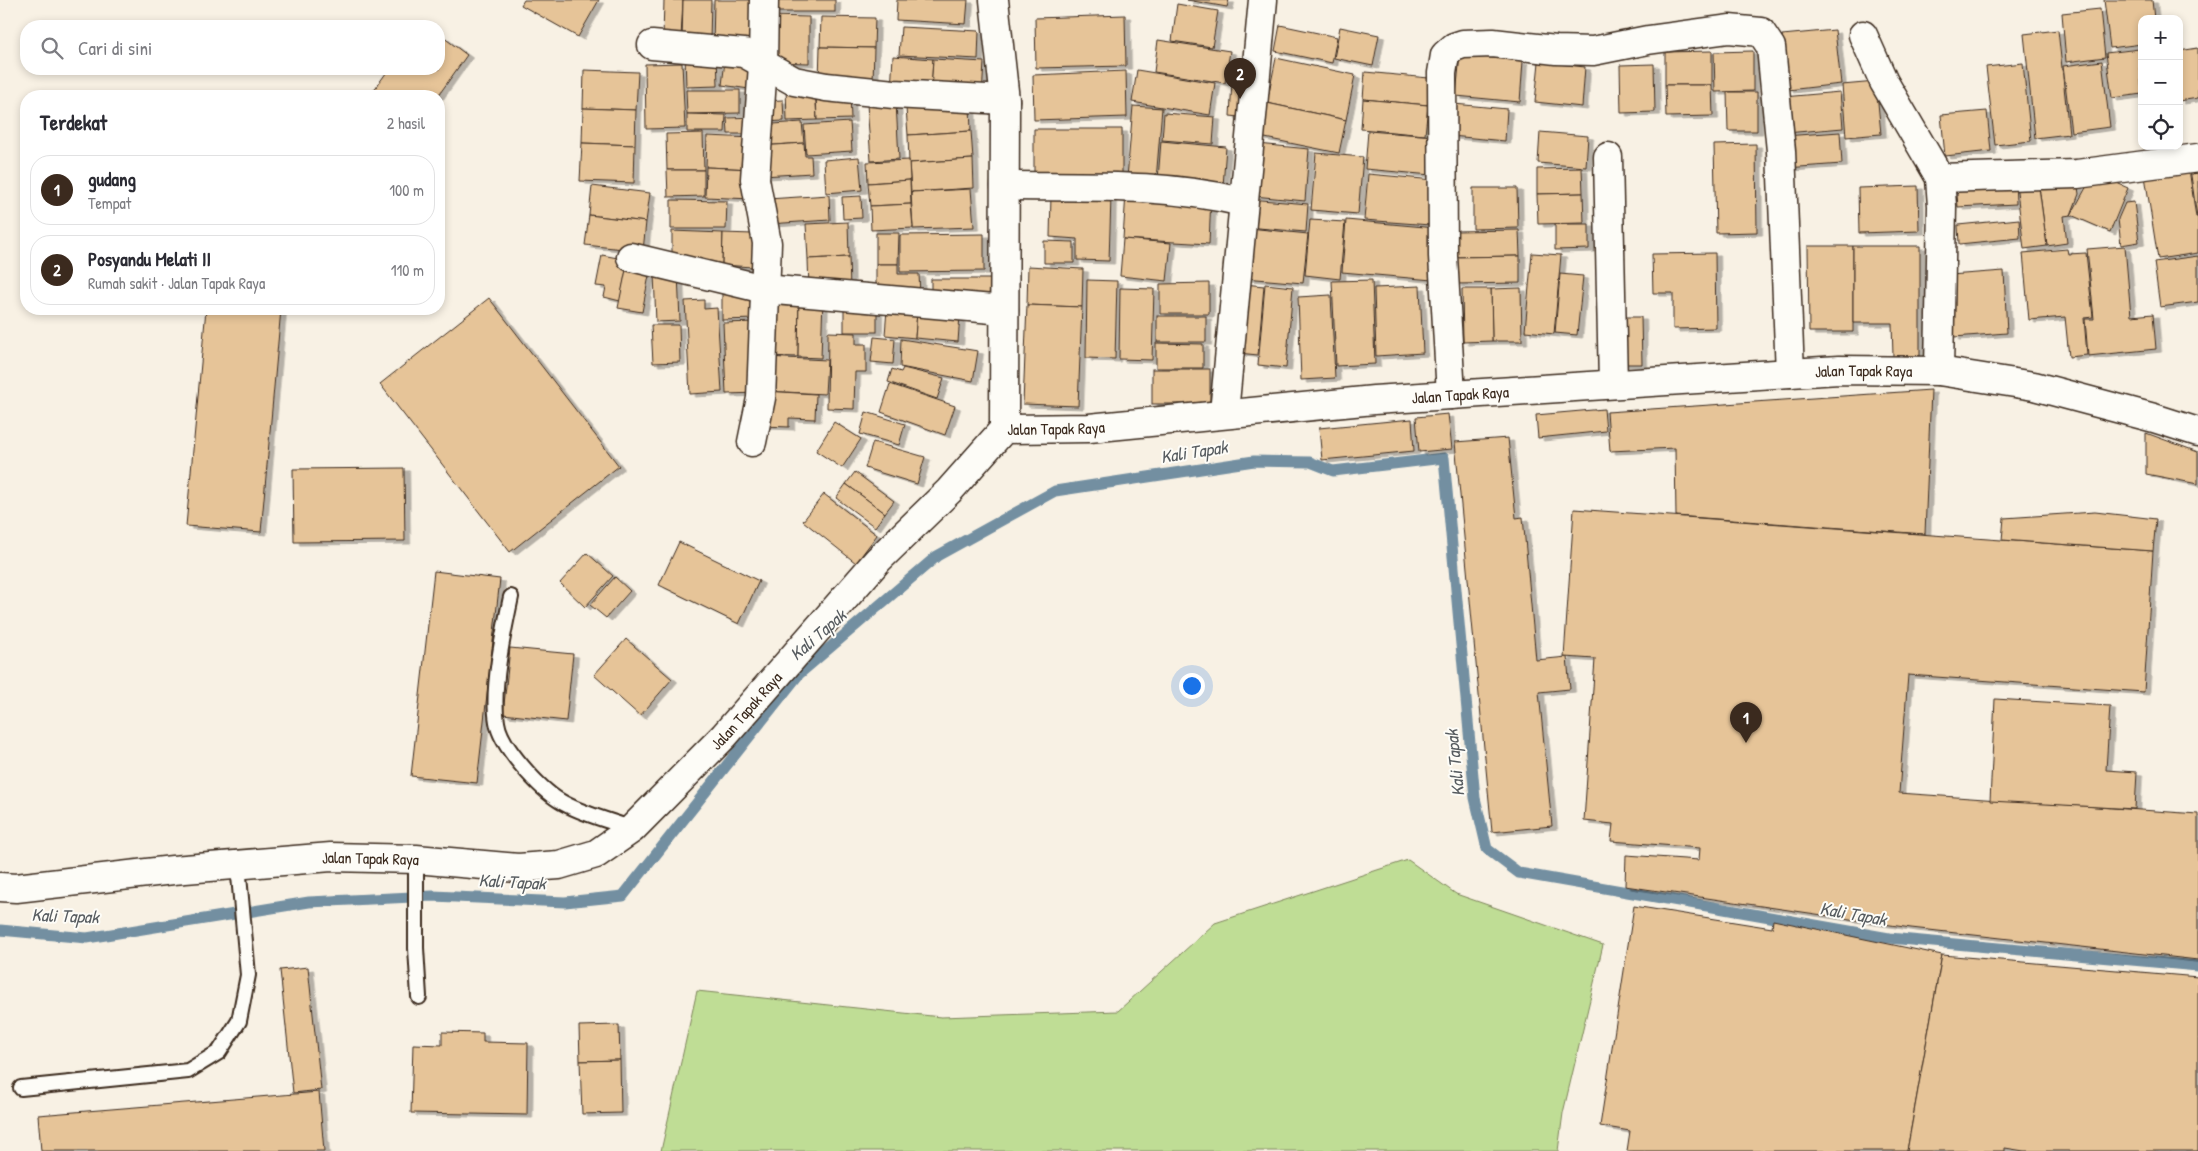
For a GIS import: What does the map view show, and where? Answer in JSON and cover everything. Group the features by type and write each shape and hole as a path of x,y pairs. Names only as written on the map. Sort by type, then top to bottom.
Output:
{"street":[{"path":"752,442 761,398 767,242 755,179 763,65 764,0"},
{"path":"994,0 1004,100 1004,429"},
{"path":"1224,413 1263,0"},
{"path":"1451,395 1443,256 1442,73 1445,55 1454,47 1463,44 1493,43 1556,50 1593,50 1729,29 1761,32 1771,47 1781,151 1790,373"},
{"path":"1863,35 1884,82 1940,178 1942,206 1939,371"},
{"path":"652,45 744,53 763,65 794,80 826,87 894,94 1004,100"},
{"path":"1608,157 1613,384"},
{"path":"1940,178 2077,174 2198,158"},
{"path":"1004,186 1158,188 1206,193 1243,202"},
{"path":"631,257 764,289 1004,310"},
{"name":"Jalan Tapak Raya","path":"0,888 239,873 331,857 417,867 518,868 559,865 596,854 632,829 724,736 878,560 949,491 1004,429 1089,428 1224,413 1451,395 1838,370 1939,371 2034,386 2154,418 2198,432"}],"lane":[{"path":"510,597 496,702 497,724 519,762 531,777 560,801 632,829"},
{"path":"417,867 416,948 419,997"},
{"path":"21,1088 188,1071 219,1052 239,1022 248,975 239,873"}],"green space":[{"path":"1408,860 1456,894 1603,945 1563,1113 1558,1151 661,1151 697,991 941,1017 1118,1011 1215,923"}],"building":[{"path":"524,0 599,0 578,37 521,5"},
{"path":"664,0 683,0 681,38 663,38"},
{"path":"683,0 711,0 710,41 682,40"},
{"path":"714,0 753,0 752,48 713,47"},
{"path":"773,0 835,0 835,12 773,12"},
{"path":"897,0 968,0 966,24 896,20"},
{"path":"1187,0 1229,0 1227,7"},
{"path":"2104,0 2152,0 2154,15 2138,15 2138,44 2110,48"},
{"path":"1177,4 1218,11 1212,47 1172,41"},
{"path":"2100,9 2105,57 2066,62 2062,13"},
{"path":"1125,15 1126,66 1036,68 1035,18"},
{"path":"769,16 809,17 809,63 769,62"},
{"path":"821,17 875,18 874,48 820,47"},
{"path":"1280,25 1337,37 1332,63 1275,51"},
{"path":"901,27 979,31 978,59 899,55"},
{"path":"1340,27 1379,35 1373,66 1334,58"},
{"path":"1835,30 1841,84 1788,90 1782,35"},
{"path":"2058,30 2069,134 2035,138 2024,34"},
{"path":"445,38 467,55 442,90 374,90 385,75 445,75"},
{"path":"1158,40 1230,51 1225,83 1154,72"},
{"path":"820,47 874,48 873,82 819,80"},
{"path":"2198,48 2198,98 2183,100 2183,60 2183,50"},
{"path":"2138,49 2138,95 2112,98 2106,53"},
{"path":"1712,51 1712,85 1665,85 1665,52"},
{"path":"1753,51 1753,91 1715,92 1714,52"},
{"path":"717,54 718,86 686,87 685,55"},
{"path":"1460,55 1523,61 1520,102 1456,96"},
{"path":"893,56 933,59 931,93 891,91"},
{"path":"1276,58 1355,75 1346,120 1267,103"},
{"path":"933,59 984,62 982,96 931,93"},
{"path":"725,61 759,64 756,90 722,85"},
{"path":"2102,61 2110,127 2071,132 2063,66"},
{"path":"1539,62 1585,67 1582,107 1535,102"},
{"path":"682,63 685,128 646,129 645,64"},
{"path":"2023,63 2031,141 1995,145 1986,67"},
{"path":"1654,64 1655,112 1621,113 1620,65"},
{"path":"584,70 638,72 636,110 583,108"},
{"path":"1137,70 1215,83 1210,115 1132,102"},
{"path":"1126,71 1127,117 1034,120 1033,75"},
{"path":"1365,72 1429,78 1428,105 1363,99"},
{"path":"1232,82 1250,83 1248,118 1230,116"},
{"path":"1876,82 1881,134 1846,137 1842,85"},
{"path":"1665,85 1712,85 1713,116 1666,117"},
{"path":"815,86 817,120 787,121 786,87"},
{"path":"686,90 740,90 740,113 687,114"},
{"path":"850,92 851,119 817,120 816,93"},
{"path":"1727,92 1757,92 1757,131 1728,131"},
{"path":"1840,92 1843,128 1786,133 1783,97"},
{"path":"1363,99 1428,105 1425,135 1361,129"},
{"path":"783,100 784,121 763,122 762,101"},
{"path":"896,102 899,159 871,161 867,104"},
{"path":"1267,103 1346,120 1339,153 1260,137"},
{"path":"1454,104 1507,109 1505,141 1451,136"},
{"path":"970,105 971,131 908,135 906,108"},
{"path":"1133,106 1162,108 1156,180 1127,178"},
{"path":"583,108 636,110 635,145 582,143"},
{"path":"1987,111 1991,151 1945,156 1941,115"},
{"path":"1164,113 1215,117 1213,144 1162,140"},
{"path":"687,114 726,115 725,132 687,132"},
{"path":"755,117 755,134 728,134 727,118"},
{"path":"802,122 804,143 760,146 759,125"},
{"path":"850,122 852,151 806,154 804,125"},
{"path":"1034,129 1122,129 1122,175 1034,174"},
{"path":"971,131 973,159 909,163 908,135"},
{"path":"1368,131 1434,136 1431,175 1365,169"},
{"path":"1540,132 1588,136 1586,167 1538,163"},
{"path":"1840,132 1842,164 1786,168 1784,136"},
{"path":"703,133 704,170 667,170 666,134"},
{"path":"707,136 754,138 753,169 706,167"},
{"path":"1161,141 1226,147 1223,186 1158,180"},
{"path":"582,143 635,145 634,183 580,181"},
{"path":"804,143 805,156 811,156 812,173 763,176 760,146"},
{"path":"1258,144 1309,149 1305,201 1254,196"},
{"path":"1756,144 1757,232 1716,233 1714,145"},
{"path":"1316,153 1363,157 1358,214 1311,210"},
{"path":"859,157 862,190 826,193 824,160"},
{"path":"973,159 974,188 911,192 909,163"},
{"path":"909,160 910,180 868,183 867,162"},
{"path":"2198,160 2198,216 2197,217 2189,162"},
{"path":"706,167 753,169 752,199 705,197"},
{"path":"1582,168 1583,193 1537,194 1537,169"},
{"path":"2189,169 2196,217 2198,217 2198,253 2158,259 2145,176"},
{"path":"667,170 704,170 704,196 668,197"},
{"path":"2094,173 2128,188 2110,232 2071,215"},
{"path":"1368,174 1434,180 1430,225 1364,220"},
{"path":"2076,174 2079,194 2071,215 2064,216 2067,243 2047,246 2038,180"},
{"path":"2015,178 2016,204 1958,207 1956,182"},
{"path":"910,180 911,204 870,206 868,183"},
{"path":"2038,180 2047,246 2024,249 2016,183"},
{"path":"592,186 650,193 646,222 589,215"},
{"path":"1918,186 1919,231 1859,233 1858,188"},
{"path":"1473,188 1517,188 1518,228 1473,229"},
{"path":"971,189 974,227 913,229 911,192"},
{"path":"1126,193 1211,196 1209,244 1123,239"},
{"path":"1583,193 1584,223 1538,224 1537,194"},
{"path":"829,195 830,220 769,224 768,199"},
{"path":"1051,195 1111,197 1109,261 1077,260 1077,239 1050,237"},
{"path":"861,196 862,218 843,219 842,197"},
{"path":"1249,199 1308,204 1306,232 1246,227"},
{"path":"671,200 727,201 726,229 671,229"},
{"path":"2134,202 2139,242 2121,245 2118,219 2125,203"},
{"path":"911,204 913,228 871,230 870,206"},
{"path":"589,215 646,222 643,251 585,245"},
{"path":"2019,219 2020,238 1959,244 1958,225"},
{"path":"1310,220 1345,222 1340,279 1305,275"},
{"path":"1346,220 1436,228 1432,280 1342,272"},
{"path":"848,222 849,257 808,259 806,224"},
{"path":"1555,224 1589,224 1589,249 1555,250"},
{"path":"1249,228 1308,234 1303,283 1245,278"},
{"path":"1519,230 1520,256 1455,257 1455,231"},
{"path":"672,231 723,233 722,265 672,264"},
{"path":"723,233 753,234 752,267 722,265"},
{"path":"876,233 899,233 898,264 876,264"},
{"path":"984,234 984,271 900,272 900,235"},
{"path":"1123,239 1171,243 1167,281 1120,276"},
{"path":"1044,241 1074,242 1074,263 1044,263"},
{"path":"1808,246 1853,246 1853,332 1809,332"},
{"path":"1853,246 1920,246 1920,356 1893,356 1892,323 1853,323"},
{"path":"2125,246 2131,316 2153,314 2156,349 2088,356 2085,319 2094,319 2087,249"},
{"path":"2067,249 2068,254 2086,253 2093,317 2084,318 2087,355 2069,357 2065,317 2029,320 2023,253"},
{"path":"1532,253 1561,255 1554,334 1525,331"},
{"path":"1715,253 1716,328 1673,329 1673,293 1653,293 1652,254"},
{"path":"602,255 628,260 620,301 604,297 606,287 596,286"},
{"path":"1520,256 1520,283 1456,284 1455,257"},
{"path":"2198,256 2198,302 2160,307 2154,262"},
{"path":"849,257 850,288 809,289 808,259"},
{"path":"628,260 651,265 642,312 618,308"},
{"path":"876,264 898,264 898,274 919,274 920,295 876,295"},
{"path":"1028,266 1083,269 1082,307 1027,305"},
{"path":"2004,271 2007,333 1954,337 1950,275"},
{"path":"678,273 680,321 656,322 654,274"},
{"path":"1560,274 1583,276 1577,335 1555,333"},
{"path":"931,279 990,279 989,298 931,299"},
{"path":"1087,280 1117,281 1115,359 1086,358"},
{"path":"1372,280 1375,364 1336,366 1332,281"},
{"path":"1209,283 1209,314 1160,314 1160,284"},
{"path":"1244,284 1264,286 1258,355 1238,353"},
{"path":"1265,284 1293,287 1286,368 1258,365"},
{"path":"1420,286 1423,353 1376,356 1374,288"},
{"path":"1120,288 1154,289 1152,360 1119,359"},
{"path":"1521,288 1522,341 1492,341 1491,289"},
{"path":"1462,289 1491,289 1492,341 1463,342"},
{"path":"754,292 755,319 722,320 722,293"},
{"path":"1331,295 1335,378 1301,380 1298,297"},
{"path":"767,296 799,296 798,357 765,356"},
{"path":"799,296 823,297 821,358 798,357"},
{"path":"489,298 619,466 510,552 380,384"},
{"path":"704,300 704,309 717,308 722,392 690,394 685,301"},
{"path":"1027,305 1082,307 1078,406 1023,404"},
{"path":"844,308 877,308 877,332 844,332"},
{"path":"887,309 917,312 915,338 885,335"},
{"path":"917,312 960,315 958,342 915,338"},
{"path":"205,315 280,315 261,532 186,526"},
{"path":"1157,316 1206,316 1206,342 1157,342"},
{"path":"1616,317 1641,317 1642,364 1617,364"},
{"path":"755,322 759,393 726,394 723,323"},
{"path":"651,325 679,325 680,362 653,363"},
{"path":"828,332 856,333 856,344 866,344 866,372 855,372 854,409 827,408"},
{"path":"874,337 895,339 893,364 871,362"},
{"path":"901,339 978,351 973,381 900,367"},
{"path":"1156,343 1203,344 1203,368 1156,368"},
{"path":"766,357 827,360 825,394 764,391"},
{"path":"903,368 944,378 937,399 888,382 892,369 901,372"},
{"path":"1152,369 1210,369 1210,404 1152,404"},
{"path":"890,384 955,406 945,435 881,412"},
{"path":"1931,390 1925,534 1676,516 1675,448 1610,451 1607,412"},
{"path":"764,391 816,394 815,419 789,418 789,427 762,426"},
{"path":"1604,409 1606,431 1538,438 1536,415"},
{"path":"866,412 905,424 899,445 860,434"},
{"path":"1448,414 1452,449 1419,452 1416,417"},
{"path":"1412,419 1414,451 1322,460 1319,428"},
{"path":"834,422 861,439 842,468 816,451"},
{"path":"2146,433 2198,452 2198,484 2146,474"},
{"path":"1508,438 1516,518 1523,517 1536,660 1567,657 1570,689 1539,692 1552,826 1492,832 1455,442"},
{"path":"873,442 925,457 917,484 865,468"},
{"path":"404,468 405,541 294,542 293,469"},
{"path":"855,472 894,501 885,513 846,484"},
{"path":"846,484 885,513 875,527 836,498"},
{"path":"824,494 877,535 856,563 803,521"},
{"path":"1574,509 2153,551 2144,692 1908,675 1899,793 2198,814 2198,960 1911,928 1625,886 1626,855 1699,860 1700,848 1611,841 1613,824 1584,821 1595,659 1564,657"},
{"path":"2095,512 2156,519 2153,551 2002,540 2004,518"},
{"path":"679,542 759,581 739,624 659,585"},
{"path":"587,553 613,576 585,607 560,583"},
{"path":"434,571 500,579 477,783 411,776"},
{"path":"615,577 630,591 606,618 590,605"},
{"path":"626,639 672,679 640,716 594,675"},
{"path":"510,648 573,654 566,721 503,714"},
{"path":"1995,699 2110,706 2106,770 2137,772 2135,809 1990,801"},
{"path":"1634,906 1772,928 1773,920 1942,955 1907,1151 1627,1151 1630,1131 1600,1126"},
{"path":"1942,955 2198,977 2198,1151 2024,1151 2005,1148 2005,1151 1907,1151"},
{"path":"308,967 321,1090 293,1093 280,970"},
{"path":"619,1025 620,1060 580,1061 579,1026"},
{"path":"442,1032 483,1033 483,1042 528,1043 527,1115 411,1113 413,1044 442,1045"},
{"path":"620,1060 621,1113 582,1114 580,1061"},
{"path":"319,1092 324,1151 41,1151 38,1115"}],"waterway":[{"name":"Kali Tapak","path":"0,930 87,938 309,902 433,896 565,902 623,896 799,674 937,556 1055,491 1254,461 1310,462 1333,471 1444,458 1475,798 1487,849 1519,873 1889,938 2198,966"}],"place":[{"name":"Posyandu Melati II","path":"1240,99"},
{"name":"gudang","path":"1746,743"}]}
